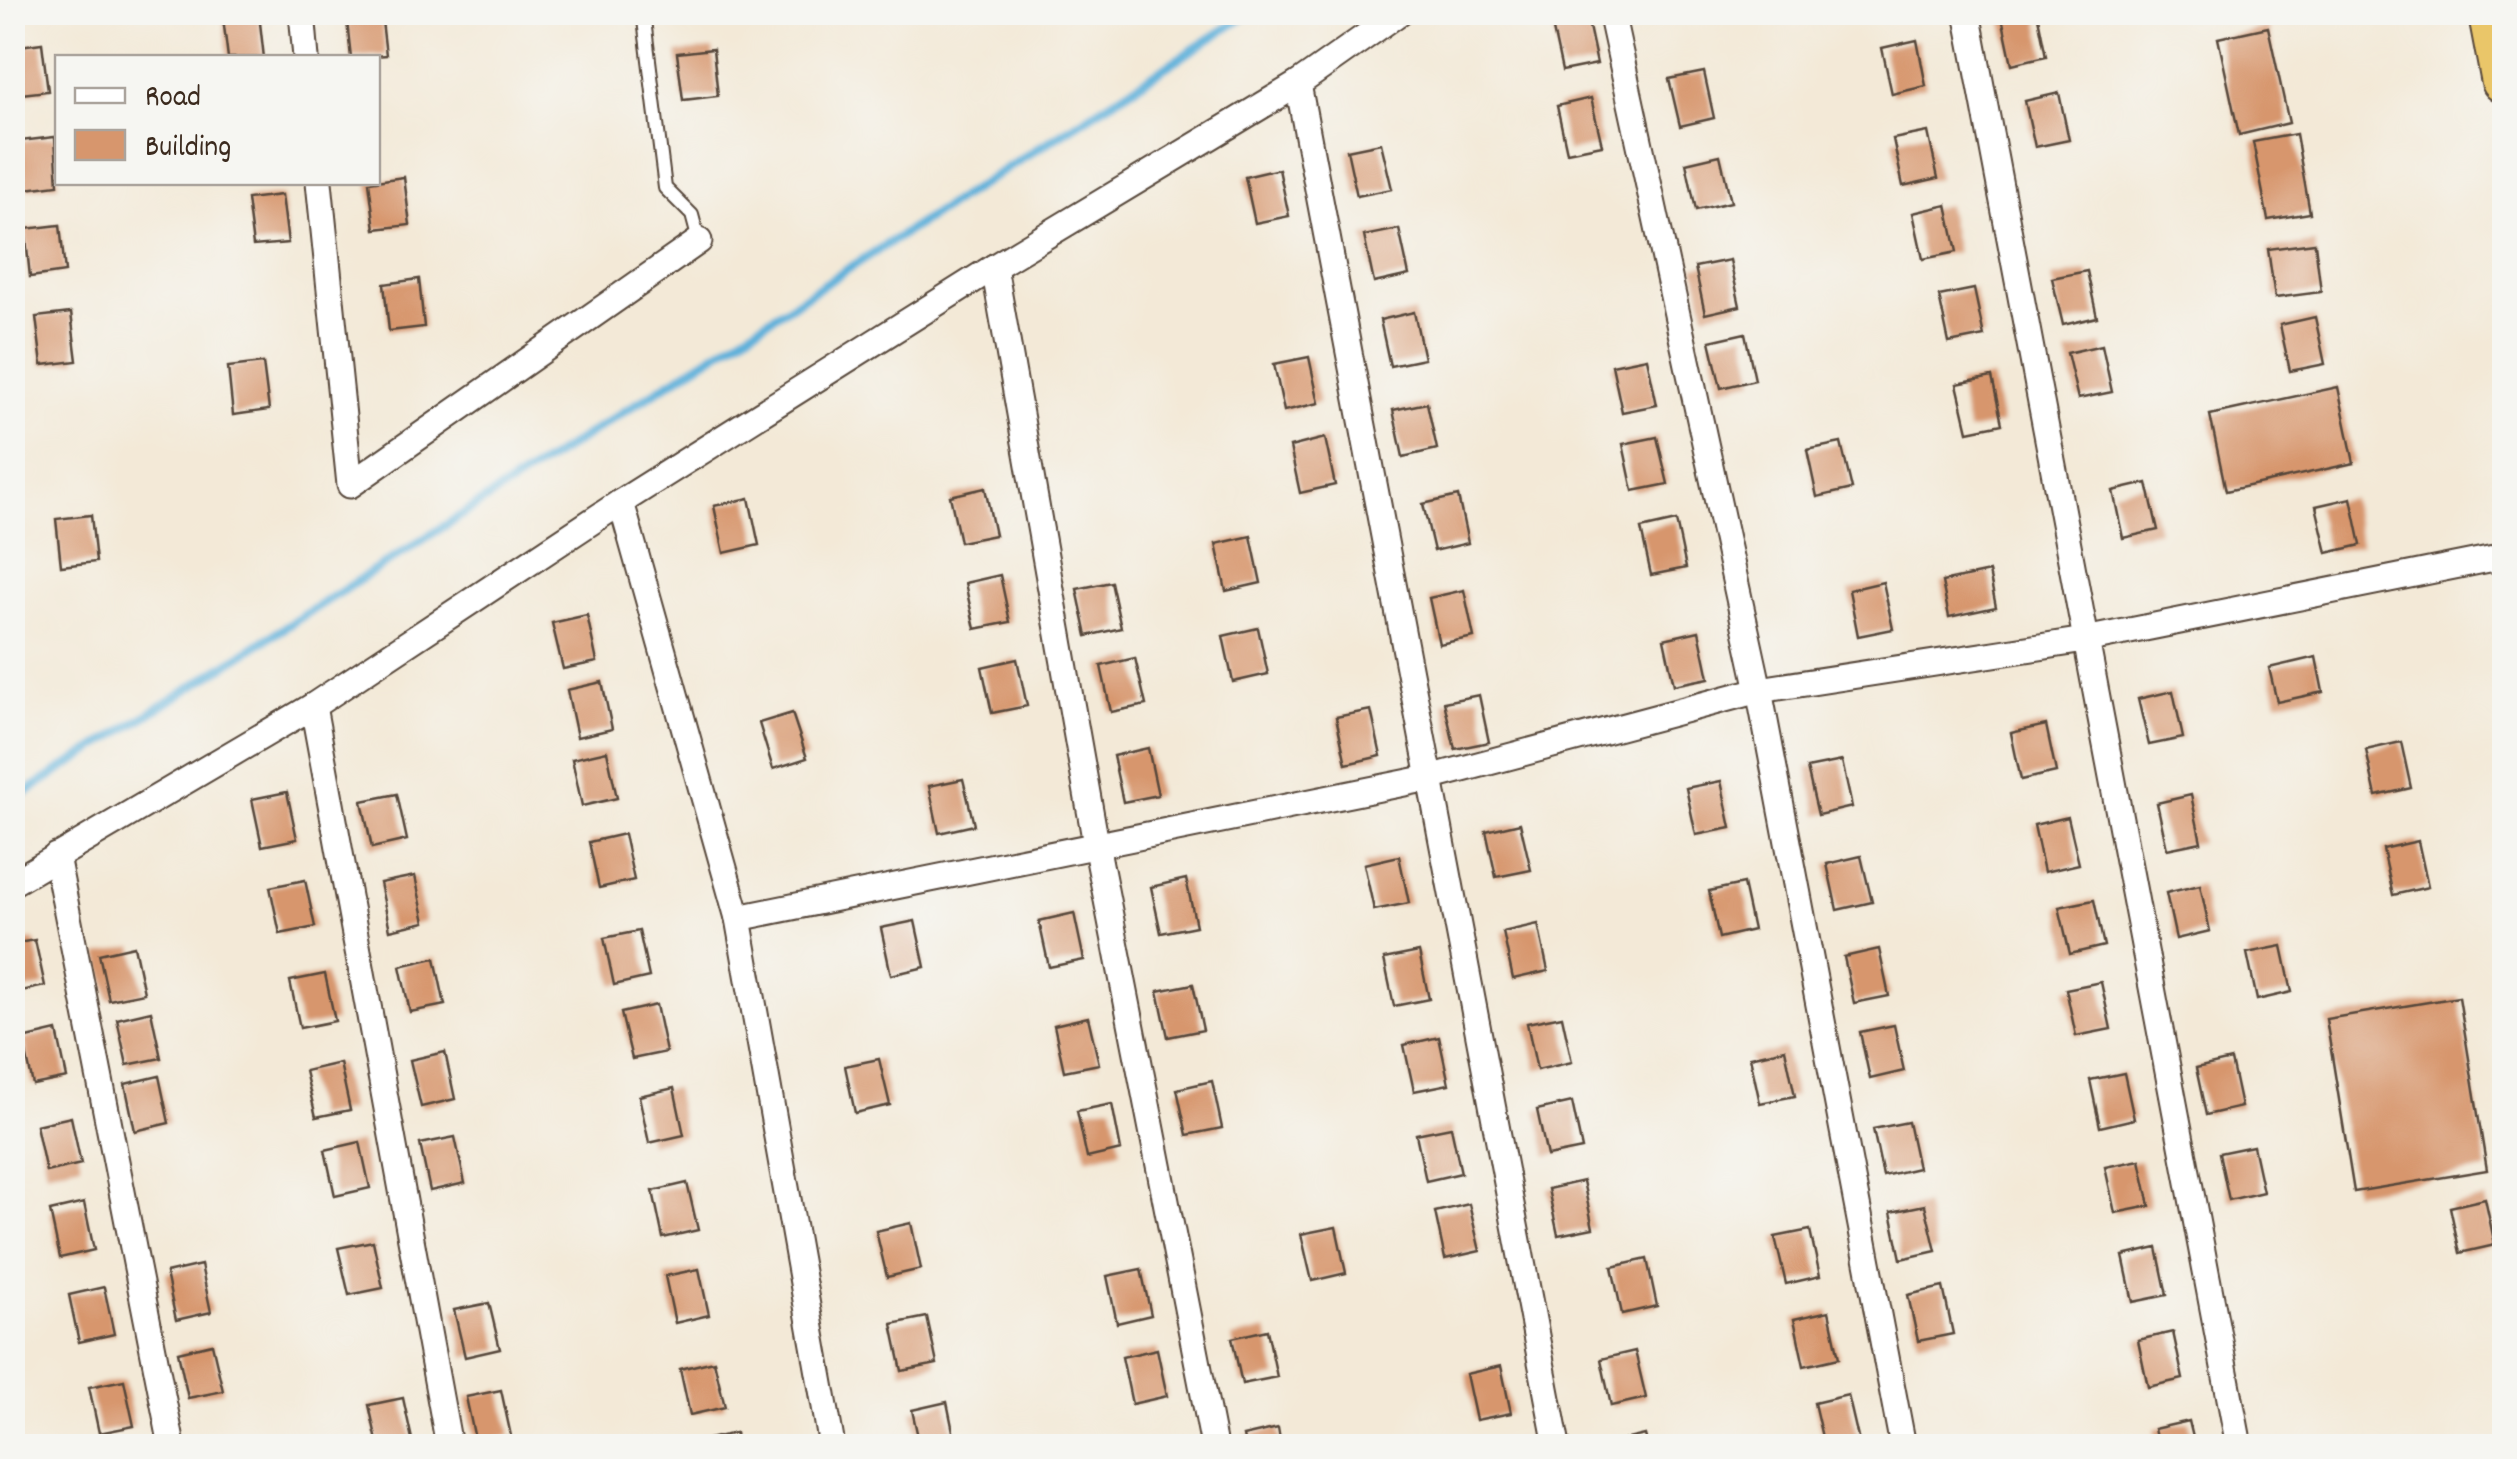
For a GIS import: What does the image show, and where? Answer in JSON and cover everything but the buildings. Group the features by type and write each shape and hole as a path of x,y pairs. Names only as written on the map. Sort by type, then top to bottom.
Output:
{"highway":[{"path":"2491,12 2504,80"}],"street":[{"path":"302,12 306,55"},
{"path":"12,883 313,706 621,502 994,268 1298,84 1400,12"},
{"path":"1612,12 1759,690 1904,1446"},
{"path":"1966,12 2239,1446"},
{"path":"1298,84 1556,1446"},
{"path":"319,185 350,484 699,241"},
{"path":"994,268 1096,844 1214,1446"},
{"path":"621,502 738,918 832,1446"},
{"path":"738,918 1430,778 1759,690 2085,640 2504,556"},
{"path":"313,706 449,1446"},
{"path":"56,856 172,1446"}],"lane":[{"path":"643,12 665,188 692,216 699,241"}],"waterway":[{"path":"12,801 1252,12"}]}
